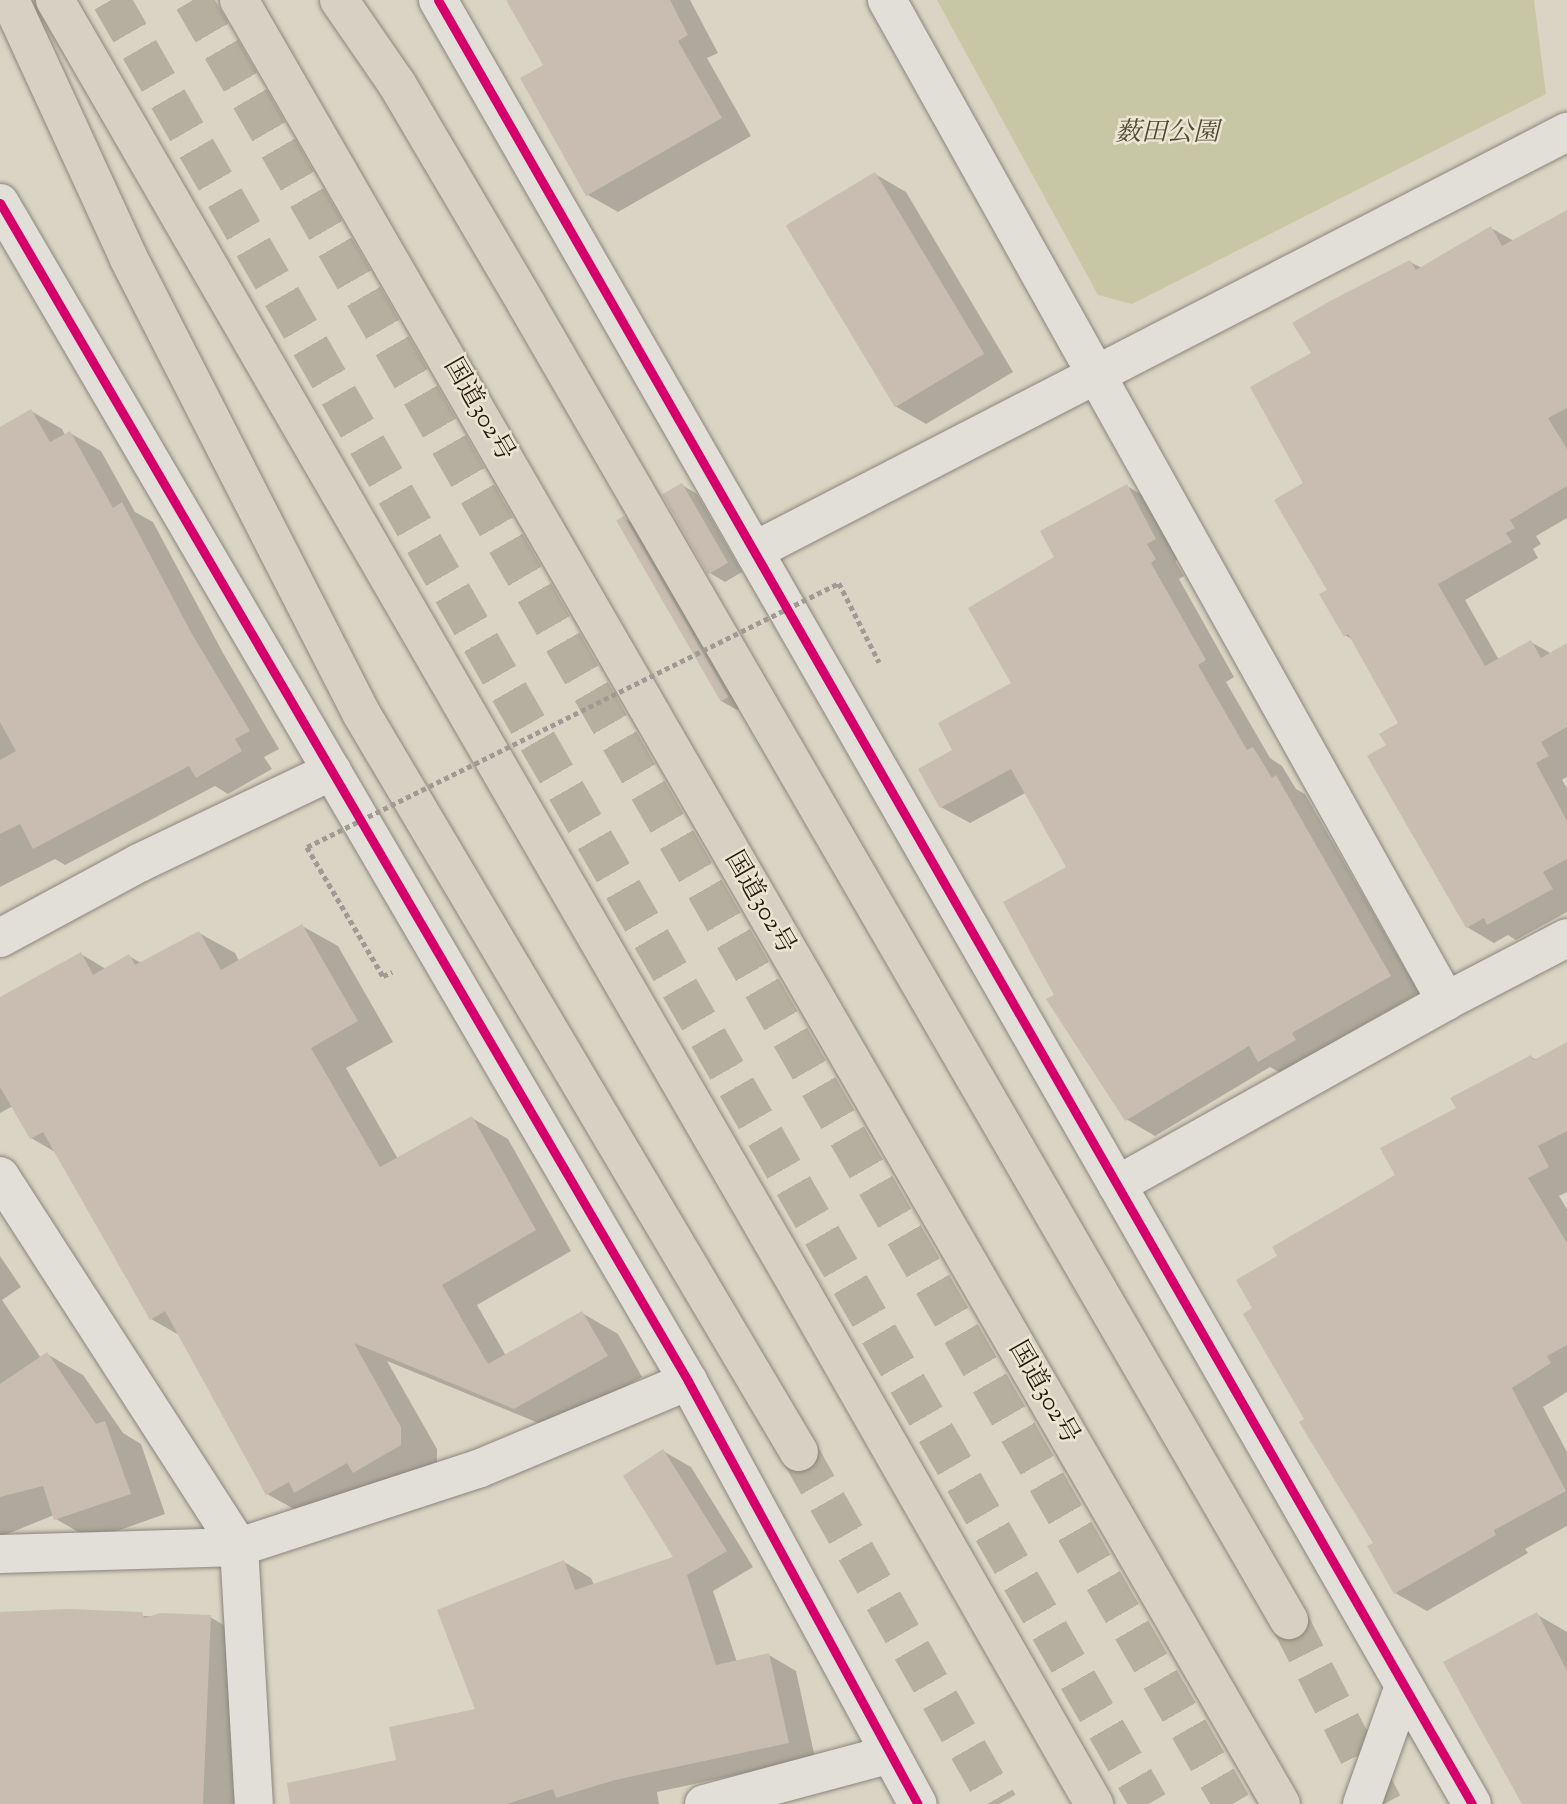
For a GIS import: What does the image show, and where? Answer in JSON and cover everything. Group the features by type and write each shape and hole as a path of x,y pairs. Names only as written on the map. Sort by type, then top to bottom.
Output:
{"highway":[{"path":"10,0 128,257 361,713 799,1452"},
{"path":"55,0 1094,1804"},
{"name":"国道302号","path":"239,0 423,313 781,941 1281,1804"},
{"path":"339,0 397,84 520,293 1289,1620"}],"street":[{"path":"438,0 1472,1804"},
{"path":"887,0 1446,1001"},
{"path":"754,551 1567,132"},
{"path":"0,203 688,1381 918,1804"},
{"path":"0,938 139,863 332,771"},
{"path":"1117,1185 1446,1001 1567,938"},
{"path":"0,1176 239,1547 254,1804"},
{"path":"0,1555 239,1547 478,1469 688,1381"},
{"path":"1362,1804 1405,1686"},
{"path":"704,1804 890,1754"}],"path":[{"path":"307,847 839,583"}],"green space":[{"name":"薮田公園","path":"937,0 1534,0 1546,94 1132,304 1098,295"}],"building":[{"path":"506,0 670,0 688,35 678,41 722,118 586,196 520,78 543,65"},
{"path":"875,172 984,354 895,407 786,226"},
{"path":"1567,210 1567,408 1548,418 1567,449 1567,486 1510,520 1515,528 1506,533 1512,542 1438,584 1485,666 1531,640 1541,658 1567,643 1567,727 1541,742 1549,756 1536,763 1567,821 1567,859 1543,872 1553,889 1487,925 1484,918 1466,928 1367,756 1386,745 1379,734 1398,723 1348,634 1344,637 1319,594 1327,590 1274,500 1303,483 1250,387 1311,353 1292,323 1332,300 1410,260 1416,270 1491,226 1502,246"},
{"path":"31,409 50,442 70,431 113,508 122,502 192,634 250,731 235,739 242,751 196,778 189,766 33,849 20,824 0,834 0,760 16,751 0,722 0,427"},
{"path":"682,483 728,563 708,574 662,495"},
{"path":"1127,484 1156,539 1147,544 1156,559 1151,563 1206,660 1198,665 1247,750 1253,747 1272,778 1276,775 1391,976 1292,1033 1296,1040 1258,1062 1249,1046 1125,1121 1046,999 1054,995 1003,902 1066,867 1011,769 940,808 918,769 952,750 938,723 1011,683 968,608 1054,557 1040,531"},
{"path":"624,516 728,697 721,701 616,520"},
{"path":"302,924 358,1021 311,1048 380,1167 472,1116 536,1230 442,1285 488,1364 582,1311 608,1356 514,1409 354,1343 401,1427 401,1445 353,1473 347,1463 294,1493 289,1482 266,1495 165,1311 150,1320 43,1132 30,1139 0,1087 0,997 81,952 93,975 129,954 135,965 199,931 221,970"},
{"path":"1567,1042 1567,1131 1538,1146 1549,1167 1528,1178 1567,1243 1567,1345 1547,1356 1551,1363 1512,1388 1566,1491 1494,1530 1496,1535 1394,1594 1367,1546 1373,1543 1299,1422 1304,1419 1243,1314 1252,1308 1236,1280 1277,1256 1272,1247 1395,1175 1380,1148 1456,1108 1450,1098 1531,1055 1534,1060"},
{"path":"47,1352 96,1424 105,1421 131,1494 54,1520 43,1486 0,1497 0,1384"},
{"path":"663,1449 727,1551 687,1575 716,1665 769,1653 789,1743 615,1780 556,1798 553,1789 507,1804 290,1804 287,1783 396,1760 389,1727 475,1709 437,1610 564,1560 575,1590 673,1557 623,1476"},
{"path":"68,1609 142,1612 144,1618 160,1613 211,1615 203,1804 0,1804 0,1612"},
{"path":"1537,1612 1567,1671 1567,1804 1522,1804 1443,1662"}],"tunnel":[{"path":"111,0 1149,1804"},
{"path":"193,0 1232,1804"},
{"path":"799,1452 999,1804"},
{"path":"1289,1620 1383,1804"}],"cycle path":[{"path":"438,0 1472,1804"},
{"path":"0,203 688,1381 918,1804"}]}
